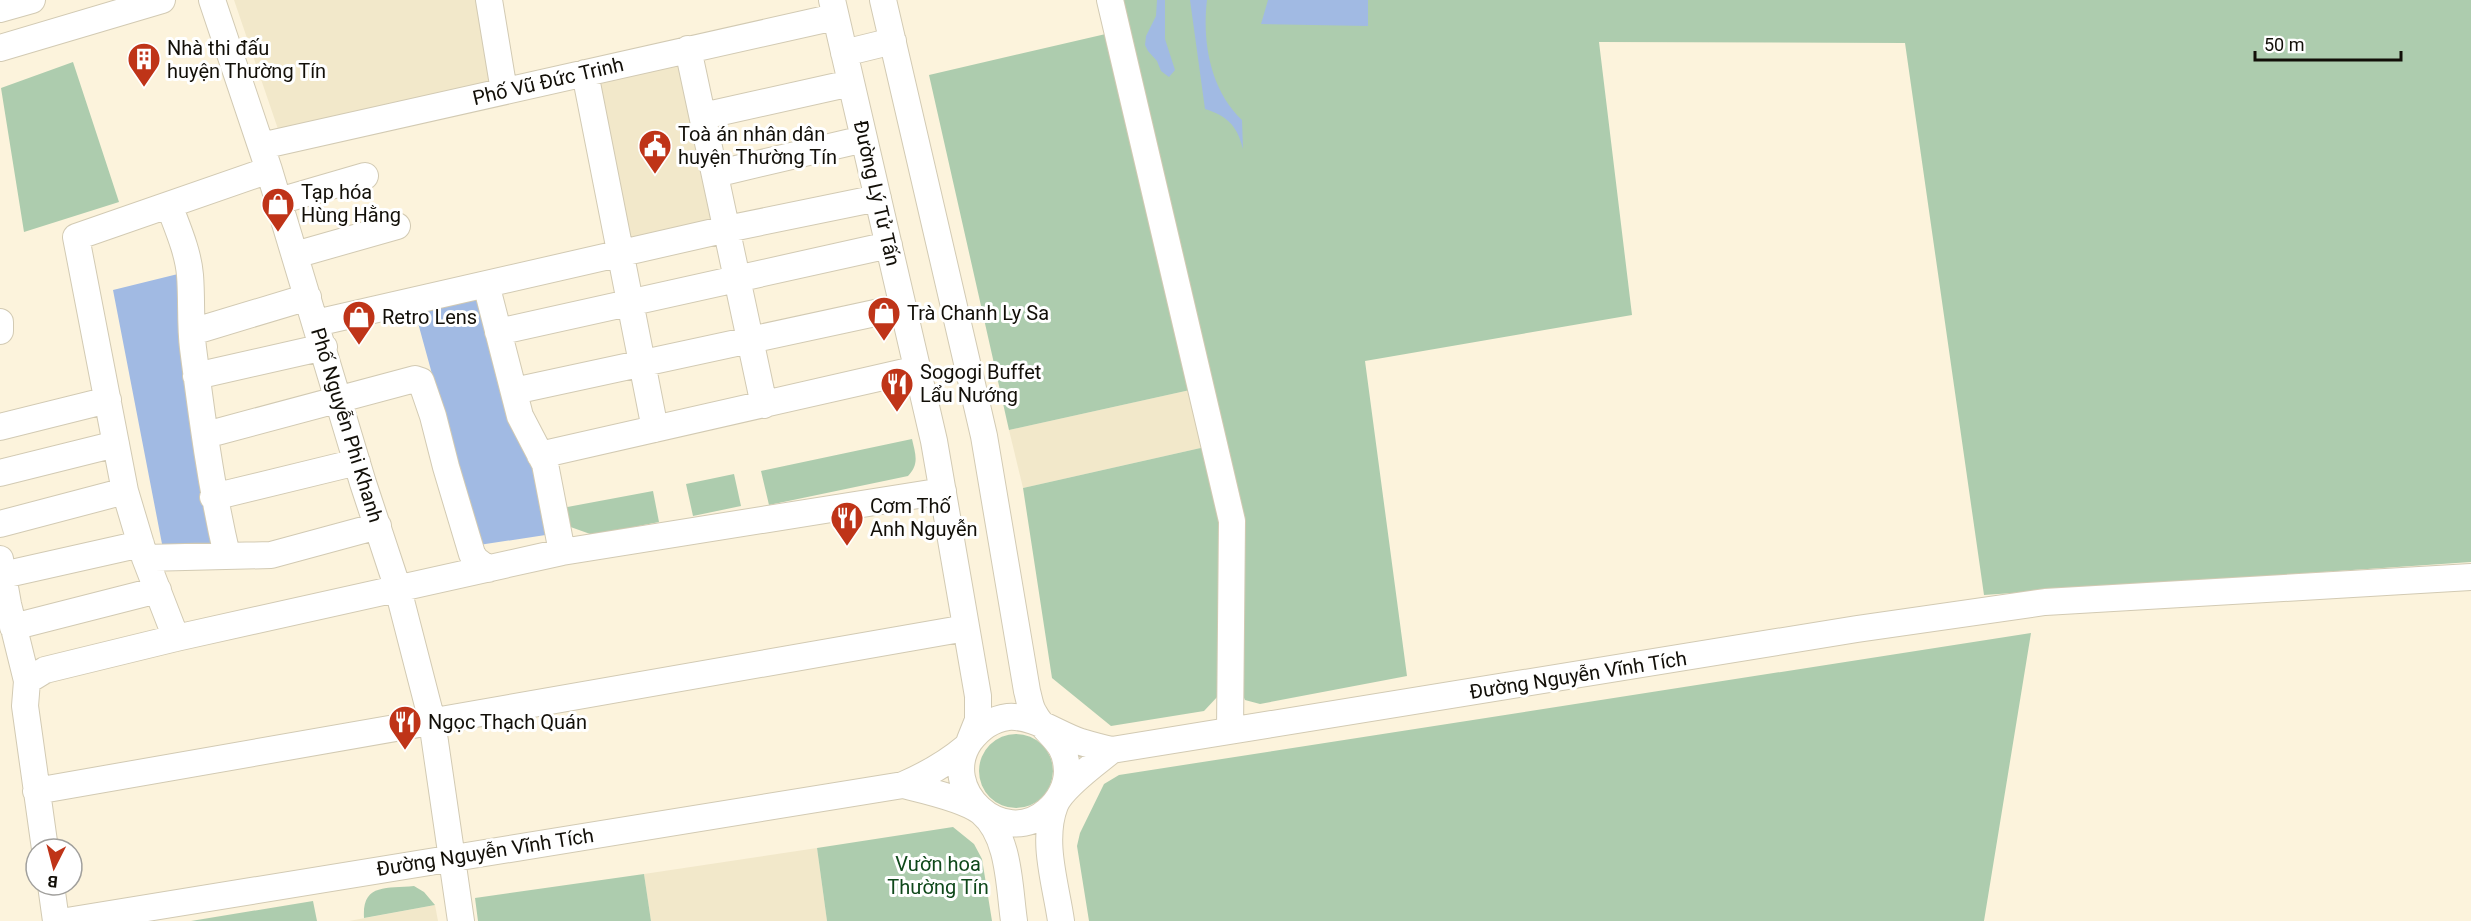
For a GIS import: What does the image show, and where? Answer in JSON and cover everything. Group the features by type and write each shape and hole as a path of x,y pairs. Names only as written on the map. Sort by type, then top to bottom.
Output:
{"street":[{"path":"0,9 32,0"},
{"path":"0,48 162,0"},
{"name":"Phố Nguyễn Phi Khanh","path":"212,0 279,201 357,462 398,589 432,721 461,921"},
{"path":"489,0 504,91"},
{"path":"883,0 984,436 1027,691 1033,712 1056,738 1065,755 1067,773 1064,789 1055,804 1050,833 1050,850 1061,921"},
{"path":"1110,0 1232,521 1230,730"},
{"name":"Phố Vũ Đức Trinh","path":"261,146 688,49 834,8"},
{"name":"Đường Lý Tử Tấn","path":"834,8 934,441 978,696 978,720 968,744"},
{"path":"844,53 893,41"},
{"path":"688,49 764,405"},
{"path":"585,73 655,429"},
{"path":"703,116 851,83"},
{"path":"715,174 864,139"},
{"path":"176,638 143,551 125,491 76,237 269,170"},
{"path":"279,201 365,176"},
{"path":"316,323 727,229 878,198"},
{"path":"169,205 188,265 196,376 213,497 227,555"},
{"path":"295,255 397,226"},
{"path":"498,332 889,245"},
{"path":"486,284 520,416 545,464 562,552"},
{"path":"192,332 308,297"},
{"path":"514,391 903,307"},
{"path":"0,322 0,331"},
{"path":"196,376 324,347"},
{"path":"540,455 918,369"},
{"path":"217,432 415,379 421,381 472,554 488,569"},
{"path":"0,427 108,400"},
{"path":"0,473 116,444"},
{"path":"213,497 357,462"},
{"path":"0,524 125,491"},
{"path":"27,681 45,670 176,638 562,552 943,491"},
{"path":"43,837 25,706 27,681 1,567 143,551 271,555 378,526"},
{"name":"Đường Nguyễn Vĩnh Tích","path":"1112,750 1857,629 2045,602 2471,576"},
{"path":"13,627 158,590"},
{"path":"36,791 966,628"},
{"path":"1014,921 1000,839 993,826 969,799 962,784 960,766 968,744 975,733 990,722 1008,717 1026,719 1080,742 1112,750"},
{"path":"903,784 926,775 950,761 968,744"},
{"path":"903,784 955,800 995,820 1011,823 1028,821 1043,814 1055,804 1080,775 1112,750"},
{"name":"Đường Nguyễn Vĩnh Tích","path":"67,921 903,784"},
{"path":"53,897 56,921"}],"shaded area":[{"path":"234,0 483,0 497,82 279,132"},
{"path":"688,49 727,229 620,253 585,73"},
{"path":"1190,390 1205,447 1023,488 1009,430"},
{"path":"817,848 827,921 651,921 644,874"},
{"path":"435,905 438,921 349,921"}],"green space":[{"path":"1122,0 2471,0 2471,562 1984,595 1905,43 1599,42 1632,315 1365,361 1407,676 1260,704 1245,700 1240,689 1241,501"},
{"path":"1110,33 1190,390 1009,430 929,75"},
{"path":"73,62 119,202 24,232 1,88"},
{"path":"912,439 915,463 908,476 769,505 761,471"},
{"path":"1205,447 1221,524 1219,695 1204,711 1111,726 1052,678 1023,488"},
{"path":"734,474 741,506 693,516 686,484"},
{"path":"653,491 659,522 593,535 565,525 562,508"},
{"path":"2031,633 1984,921 1089,921 1077,846 1080,833 1104,784 1119,775"},
{"path":"1016,734 1037,740 1047,750 1053,771 1047,792 1037,802 1016,808 995,802 985,792 979,771 985,750 995,740"},
{"name":"Vườn hoa Thường Tín","path":"953,827 974,844 982,859 992,921 827,921 817,848"},
{"path":"644,874 651,921 478,921 475,898"},
{"path":"414,886 424,892 435,905 364,918 364,907 372,893 385,888"},
{"path":"313,901 317,921 191,921"}],"water":[{"path":"1157,0 1165,0 1165,39 1175,70 1169,77 1161,71 1157,61 1145,45 1146,36 1156,16"},
{"path":"1190,0 1207,0 1207,48 1222,94 1242,120 1243,149 1238,134 1230,123 1225,118 1205,109"},
{"path":"1268,0 1368,0 1368,26 1261,24"},
{"path":"182,273 213,543 163,549 113,290"},
{"path":"476,293 534,466 552,534 479,545 415,312"}],"place":[{"name":"Nhà thi đấu huyện Thường Tín","path":"144,88"},
{"name":"Toà án nhân dân huyện Thường Tín","path":"655,175"},
{"name":"Tạp hóa Hùng Hằng","path":"278,233"},
{"name":"Trà Chanh Ly Sa","path":"884,342"},
{"name":"Retro Lens","path":"359,346"},
{"name":"Sogogi Buffet Lẩu Nướng","path":"897,413"},
{"name":"Cơm Thố Anh Nguyễn","path":"847,547"},
{"name":"Ngọc Thạch Quán","path":"405,751"}]}
